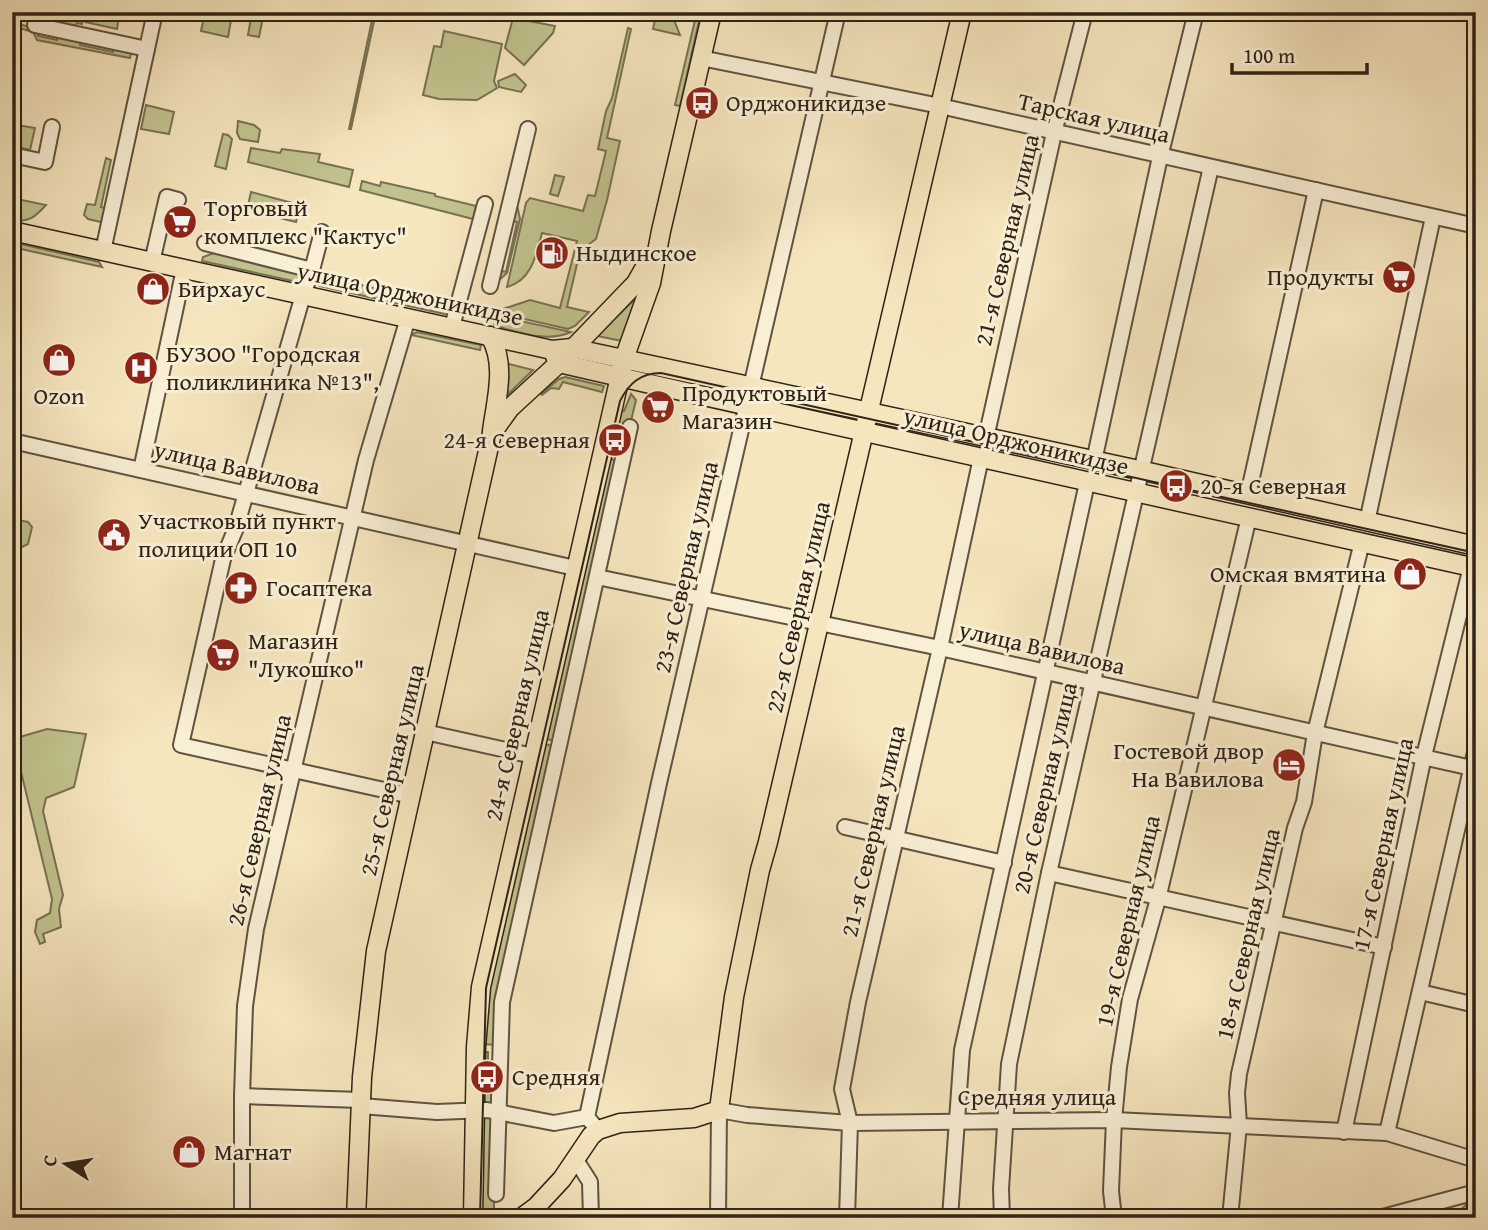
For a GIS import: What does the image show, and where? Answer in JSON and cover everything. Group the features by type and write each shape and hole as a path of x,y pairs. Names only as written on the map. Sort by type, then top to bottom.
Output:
{"main road":[{"name":"24-я Северная улица","path":"472,1218 481,987 622,368 653,276 712,12"},
{"name":"22-я Северная улица","path":"719,1110 734,997 760,870 962,12"},
{"name":"улица Орджоникидзе","path":"12,231 452,327 555,356 622,368 653,365 1476,546"},
{"name":"24-я Северная улица","path":"572,348 636,283 647,266 661,231"},
{"path":"642,313 641,347 645,358 653,365"},
{"path":"491,336 498,349 500,364 492,433"},
{"name":"улица Орджоникидзе","path":"555,356 572,348 622,368 747,405 1473,568"},
{"name":"25-я Северная улица","path":"356,1218 361,1103 369,997 376,951 492,433 555,356"},
{"name":"Средняя улица","path":"592,1124 694,1118 719,1110"},
{"path":"521,1218 536,1207 562,1179 591,1136 592,1124"}],"street":[{"path":"103,251 155,12"},
{"name":"23-я Северная улица","path":"592,1124 659,783 838,12"},
{"name":"21-я Северная улица","path":"986,438 1054,133 1086,12"},
{"path":"1094,461 1160,157 1196,12"},
{"path":"35,25 147,49"},
{"name":"Тарская улица","path":"701,58 940,106 1476,226"},
{"path":"12,155 45,162 52,127"},
{"path":"490,285 528,129"},
{"name":"20-я Северная улица","path":"1002,1218 1004,1122 1009,1064 1049,873 1211,167"},
{"path":"1248,495 1316,190"},
{"path":"152,262 167,197 178,200"},
{"path":"452,327 485,204"},
{"path":"1367,522 1433,216"},
{"path":"322,232 236,528 223,559 181,745 411,796"},
{"path":"205,243 312,270"},
{"path":"141,470 184,269"},
{"name":"26-я Северная улица","path":"242,1218 242,1096 246,1006 256,929 366,460 408,318"},
{"name":"24-я Северная улица","path":"496,1194 502,1002 630,427"},
{"name":"улица Вавилова","path":"12,441 575,568"},
{"name":"21-я Северная улица","path":"847,1218 849,1123 842,1089 858,1002 981,458"},
{"name":"20-я Северная улица","path":"950,1218 962,1050 1087,482"},
{"name":"19-я Северная улица","path":"1114,1218 1111,1191 1114,1121 1130,999 1158,899 1249,517"},
{"name":"18-я Северная улица","path":"1230,1218 1239,1125 1239,1074 1295,828 1304,802 1315,733 1362,542"},
{"name":"17-я Северная улица","path":"1344,1132 1424,757 1473,568"},
{"name":"улица Вавилова","path":"597,577 940,648 1473,769"},
{"path":"425,733 524,754"},
{"path":"1387,1133 1476,748"},
{"path":"845,827 1004,863"},
{"path":"1049,873 1384,947"},
{"path":"1420,992 1476,1005"},
{"name":"Средняя улица","path":"242,1096 361,1103 437,1111 475,1109 554,1123 592,1124"},
{"name":"Средняя улица","path":"719,1110 747,1115 849,1123 1114,1121 1387,1133 1476,1160"},
{"name":"22-я Северная улица","path":"718,1218 719,1110"},
{"path":"576,1160 590,1182 591,1218"},
{"path":"1380,1218 1476,1192"}],"green space":[{"path":"43,12 64,12 63,17 82,21 82,24 77,23 74,27 41,22"},
{"path":"87,12 119,17 117,29 85,22"},
{"path":"205,12 232,15 228,37 201,31"},
{"path":"252,12 264,12 259,37 248,35"},
{"path":"336,12 376,12 351,129 372,20"},
{"path":"697,12 701,12 680,106 675,105"},
{"path":"656,16 674,20 680,35 653,29"},
{"path":"513,18 555,26 553,33 524,65 505,48"},
{"path":"12,23 37,28 38,36 57,40 58,35 80,41 80,45 113,52 114,47 132,49 130,58 37,40 33,32 12,26"},
{"path":"628,28 631,29 607,138 620,141 596,239 580,251 567,307 589,312 568,329 494,312 530,300 560,308 577,241 542,233 532,266 522,279 507,287 526,203 530,198 583,211 588,195 595,196 606,151 598,149"},
{"path":"444,31 502,44 494,81 497,88 477,100 439,99 423,95 434,46 441,47"},
{"path":"515,74 526,85 521,92 499,87 498,81"},
{"path":"146,105 174,112 169,134 141,129"},
{"path":"238,121 254,125 260,130 258,142 240,139 237,133"},
{"path":"12,124 35,128 30,150 12,146"},
{"path":"223,134 232,139 226,169 215,166"},
{"path":"251,148 280,153 282,149 320,154 318,162 353,170 349,187 248,162"},
{"path":"106,158 111,160 101,207 108,209 105,223 88,219 84,215 87,204 95,205"},
{"path":"555,175 564,177 558,196 550,194"},
{"path":"362,181 380,186 381,182 476,206 473,219 360,190"},
{"path":"251,192 300,205 296,222 247,210"},
{"path":"12,198 46,205 31,218 23,221 12,220"},
{"path":"516,200 520,219 507,273 495,284 498,270 506,272 517,222 510,220"},
{"path":"12,242 99,262 102,267 12,247"},
{"path":"214,253 304,273 302,283 202,261 203,257"},
{"path":"316,274 452,307 449,315 320,286 316,283"},
{"path":"641,293 622,341 597,336"},
{"path":"498,316 571,332 552,337 523,333 495,326"},
{"path":"417,332 481,345 480,350 411,335"},
{"path":"505,363 533,370 505,397"},
{"path":"565,377 604,386 602,392 563,382 559,389 551,388 541,394"},
{"path":"631,394 636,400 630,425 623,432 618,431 611,459 617,461 555,741 539,737 619,411 624,411"},
{"path":"12,519 28,522 32,527 28,544 22,547 12,545"},
{"path":"47,729 86,734 74,787 46,798 43,811 63,895 59,909 61,927 43,934 45,942 40,944 35,932 37,920 50,913 52,899 13,739"},
{"path":"541,743 556,747 498,1045 481,1044 483,1006"},
{"path":"480,1052 488,1052 488,1080 493,1081 492,1106 484,1105"},
{"path":"483,1115 494,1115 494,1218 478,1218"},
{"path":"1476,1199 1476,1217 1448,1218 1468,1203"}],"tram line":[{"path":"480,1218 486,988 620,401 636,380 661,373 1476,553"}],"place":[{"name":"Орджоникидзе","path":"702,103"},
{"name":"Торговый комплекс \"Кактус\"","path":"180,222"},
{"name":"Ныдинское","path":"552,253"},
{"name":"Продукты","path":"1399,277"},
{"name":"Бирхаус","path":"153,289"},
{"name":"Ozon","path":"59,360"},
{"name":"БУЗОО \"Городская поликлиника №13\",","path":"141,368"},
{"name":"Продуктовый Магазин","path":"658,407"},
{"name":"24-я Северная","path":"615,440"},
{"name":"20-я Северная","path":"1176,486"},
{"name":"Участковый пункт полиции ОП 10","path":"114,535"},
{"name":"Oмская вмятина","path":"1410,574"},
{"name":"Госаптека","path":"241,588"},
{"name":"Магазин \"Лукошко\"","path":"223,655"},
{"name":"Гостевой двор На Вавилова","path":"1289,765"},
{"name":"Средняя","path":"487,1077"},
{"name":"Магнат","path":"189,1152"}]}
